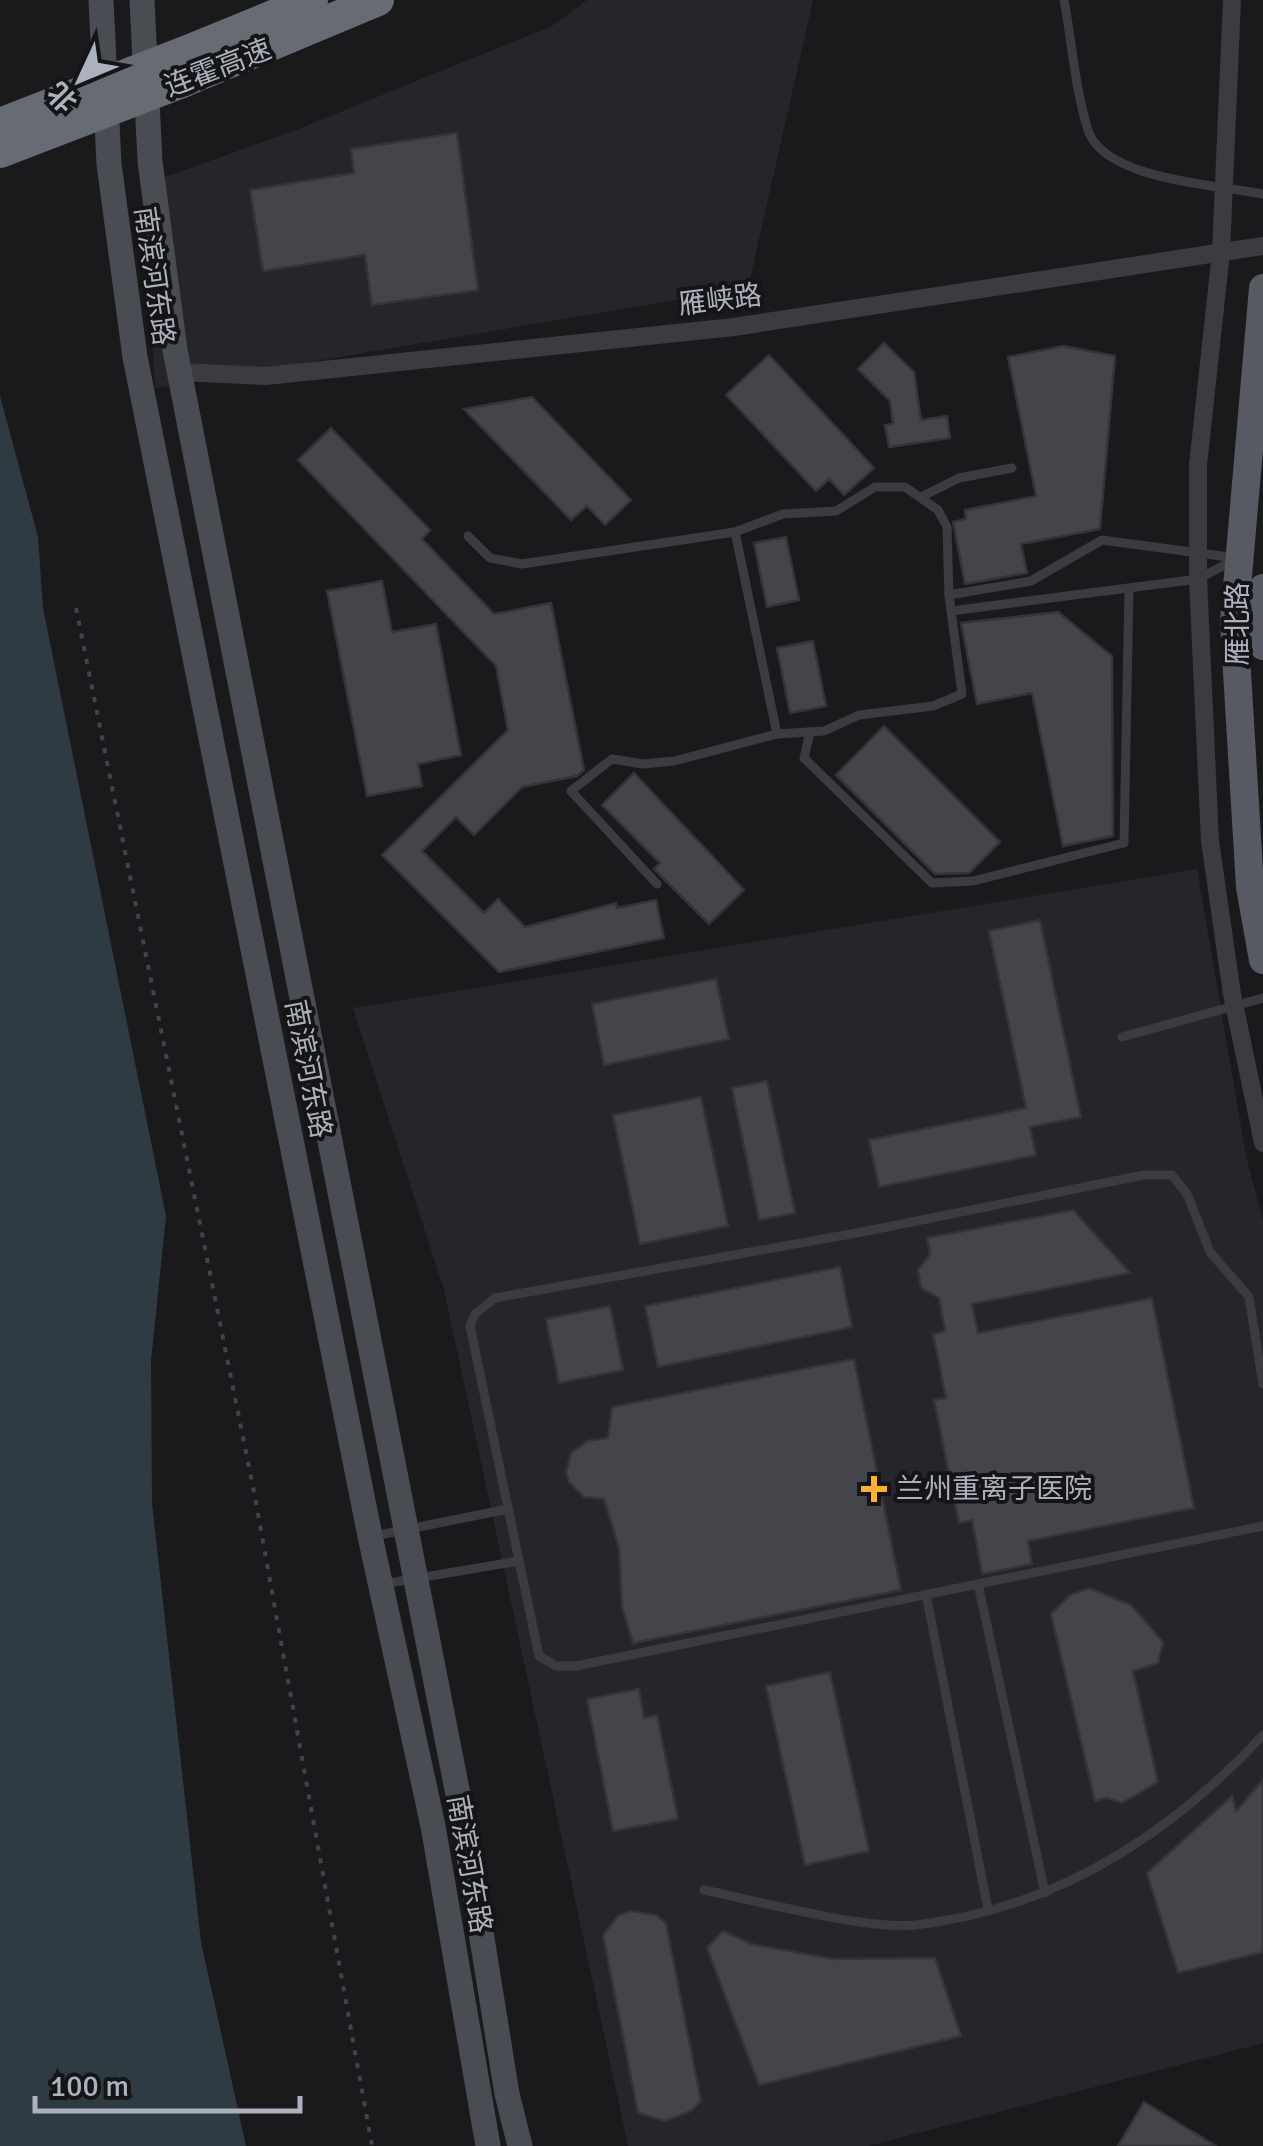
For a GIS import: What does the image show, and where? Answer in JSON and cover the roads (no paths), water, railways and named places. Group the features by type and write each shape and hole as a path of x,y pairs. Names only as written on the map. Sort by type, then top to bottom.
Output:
{"highway":[{"name":"连霍高速","path":"0,152 184,67 312,0"},
{"name":"连霍高速","path":"0,124 184,67 378,0"}],"main road":[{"name":"南滨河东路","path":"101,0 116,228 147,420 370,1536 433,1826 488,2146"},
{"name":"南滨河东路","path":"142,0 150,161 180,372 416,1578 520,2146"},
{"name":"雁北路","path":"1263,288 1234,622 1250,888 1263,960"},
{"path":"147,420 188,412"},
{"name":"雁北路","path":"1263,588 1263,646"}],"street":[{"path":"1232,0 1221,252 1198,465 1198,578 1210,841 1234,1007 1263,1139"},
{"name":"雁峡路","path":"180,372 266,376 734,327 1263,246"}],"lane":[{"path":"1064,0 1089,134 1105,152 1141,173 1263,194"},
{"path":"923,496 959,478 1012,468"},
{"path":"468,536 490,558 522,564 735,532 783,514 836,511 875,486 905,487 923,496 947,527 950,611 962,694 933,706 859,715 824,731 777,734 674,762 643,764 612,758 571,791 658,884"},
{"path":"735,532 777,734"},
{"path":"949,595 1031,582 1102,540 1238,558"},
{"path":"950,611 1198,578 1238,558"},
{"path":"810,732 804,758 932,883 973,882 1124,843 1130,589"},
{"path":"1122,1037 1263,998"},
{"path":"1263,1384 1258,1319 1249,1297 1210,1252 1187,1194 1172,1175 1144,1175 862,1232 494,1298 475,1314 470,1326 539,1656 566,1668 1263,1526"},
{"path":"370,1536 508,1509"},
{"path":"380,1584 519,1561"},
{"path":"978,1584 1045,1893"},
{"path":"926,1594 988,1909"},
{"path":"704,1890 912,1926 988,1909 1080,1879 1146,1842 1220,1781 1263,1735"}],"place":[{"name":"兰州重离子医院","path":"874,1489"}]}
